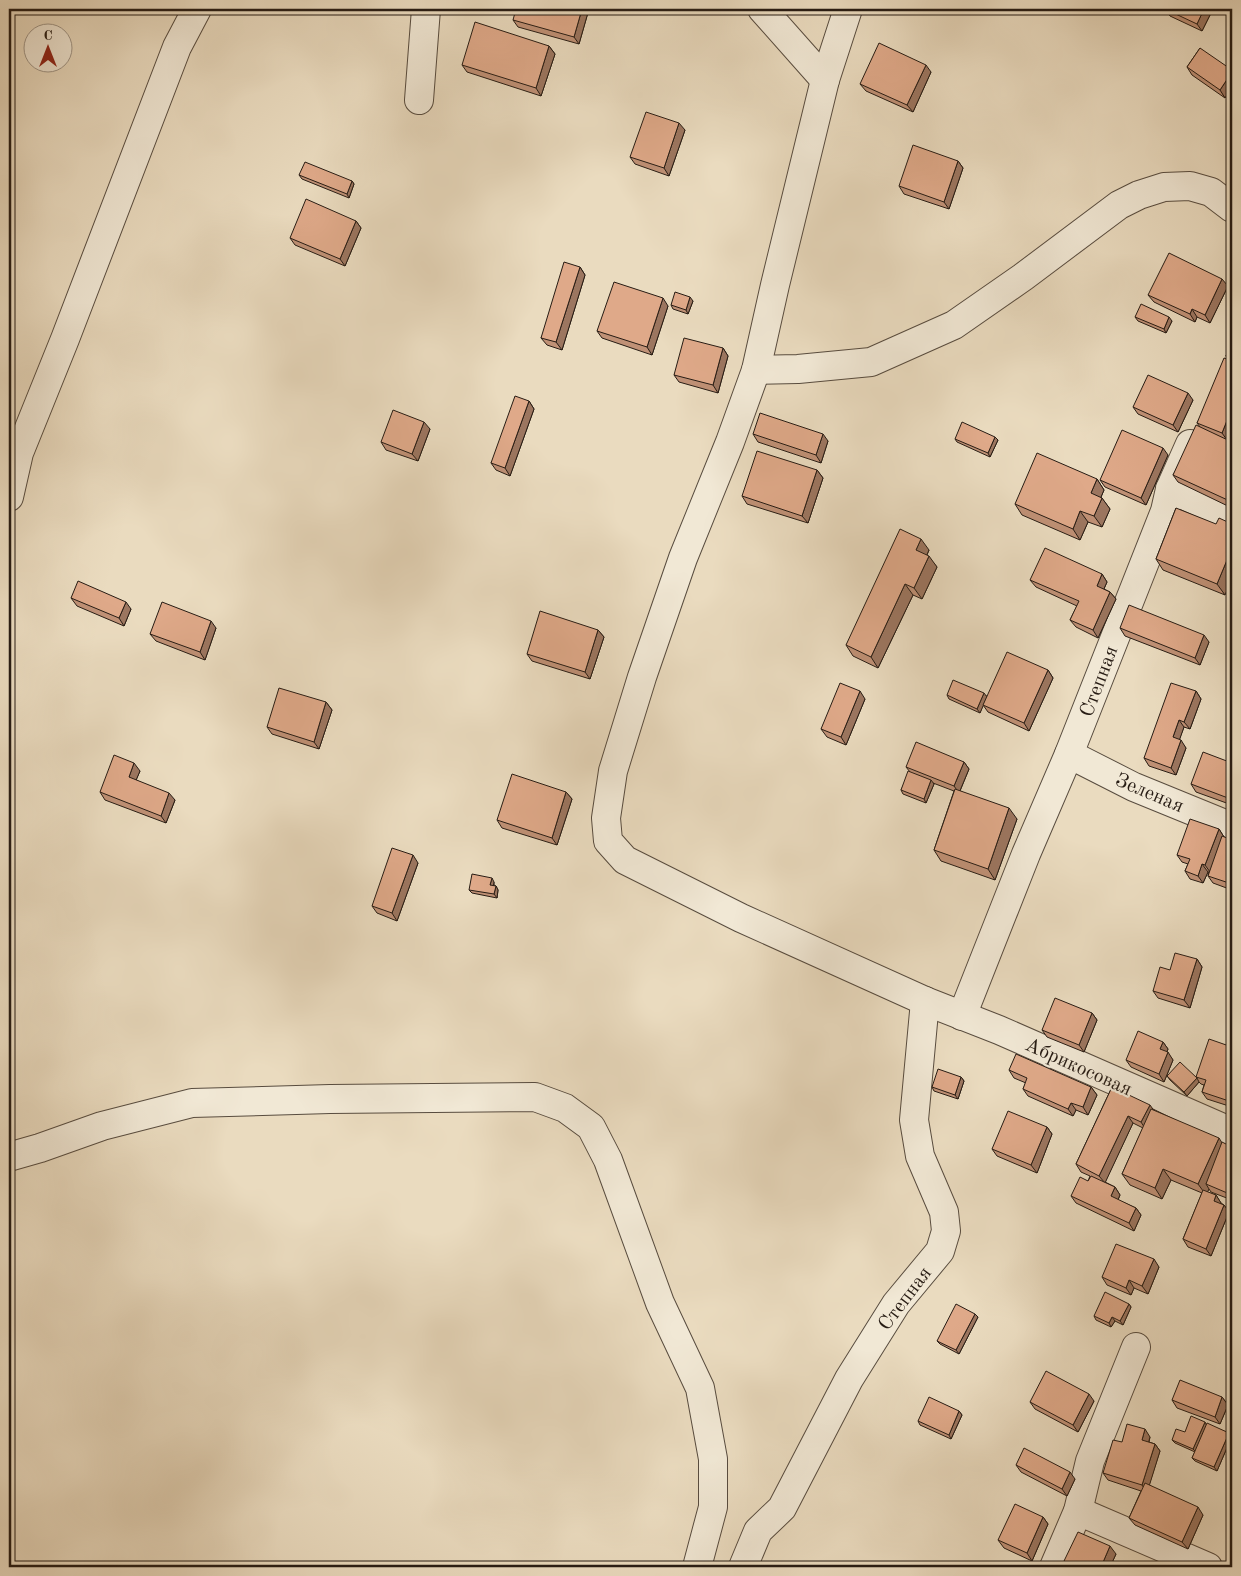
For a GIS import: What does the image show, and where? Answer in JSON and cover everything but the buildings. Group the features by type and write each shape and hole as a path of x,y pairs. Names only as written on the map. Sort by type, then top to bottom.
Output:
{"street":[{"path":"9,497 19,453 178,47 197,9"},
{"path":"420,100 426,9"},
{"path":"762,9 825,80"},
{"name":"Абрикосовая","path":"848,9 825,80 774,285 756,370 730,442 682,558 642,677 613,772 606,818 608,841 625,860 741,918 924,1002 999,1030 1232,1132"},
{"path":"756,370 798,369 871,362 954,325 1120,205 1148,192 1164,187 1190,186 1212,192 1232,208"},
{"name":"Степная","path":"962,1016 1026,854 1069,754 1165,511 1170,489 1201,420"},
{"path":"1170,489 1232,517"},
{"name":"Зеленая","path":"1069,754 1134,787 1232,827"},
{"name":"Степная","path":"743,1567 758,1531 782,1508 849,1379 890,1312 940,1251 946,1232 944,1212 920,1156 914,1120 924,1002"},
{"path":"9,1154 12,1156 102,1126 192,1103 330,1099 535,1097 564,1108 591,1127 608,1160 660,1303 700,1388 713,1459 713,1508 697,1567"},
{"path":"1054,1567 1078,1511 1090,1461 1136,1347"},
{"path":"1078,1511 1208,1567"}]}
